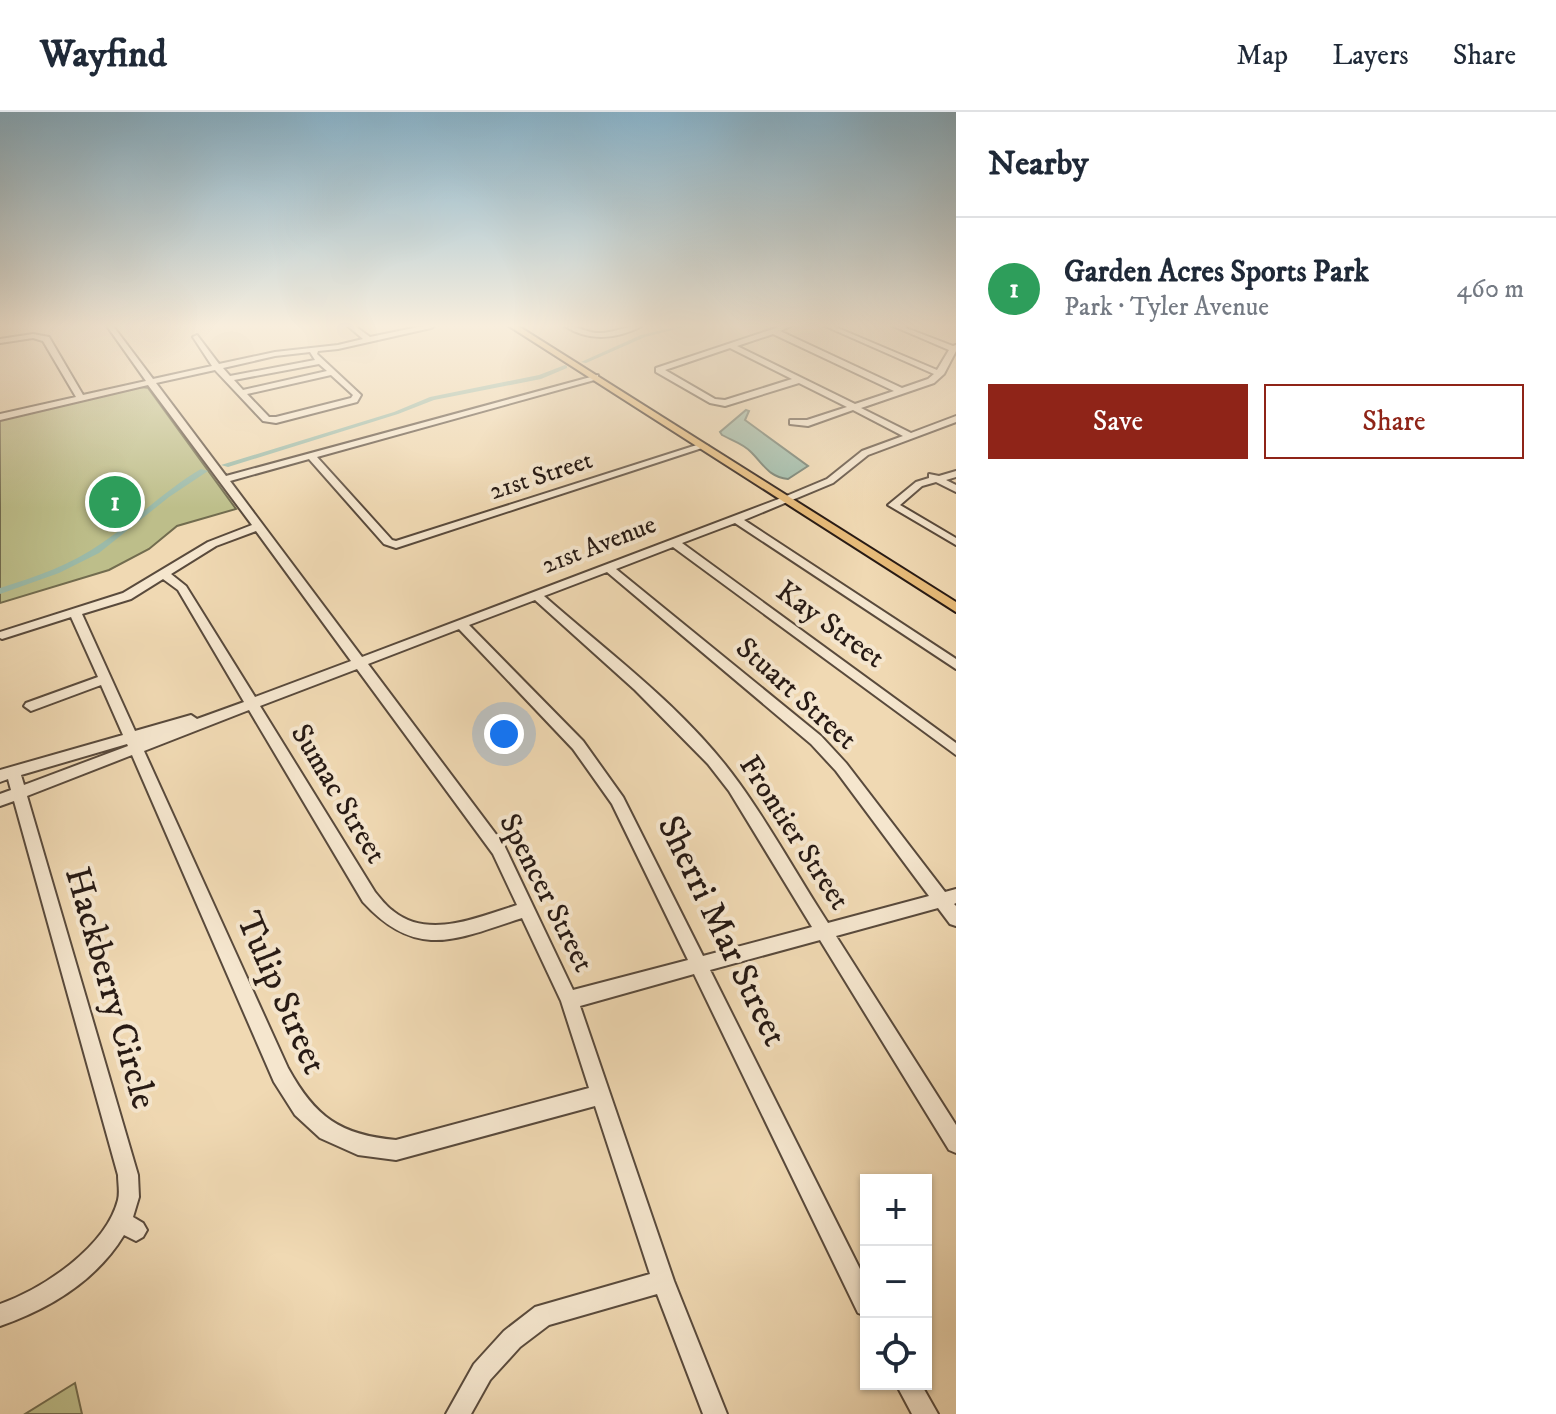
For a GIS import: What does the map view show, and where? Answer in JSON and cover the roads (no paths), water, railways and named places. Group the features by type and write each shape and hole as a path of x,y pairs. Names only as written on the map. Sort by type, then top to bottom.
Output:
{"main road":[{"path":"610,387 956,608"},
{"path":"788,499 809,506 956,596"}],"street":[{"path":"74,387 81,398"},
{"path":"0,402 3,416 130,387"},
{"name":"Spencer Street","path":"155,387 499,850 569,1000 663,1281 715,1414"},
{"path":"236,387 266,419 276,420 354,400 357,395 348,387"},
{"path":"242,393 269,387"},
{"path":"218,472 311,456 560,387"},
{"path":"688,387 713,401 725,403 777,387"},
{"path":"813,387 911,436"},
{"path":"892,387 901,391"},
{"path":"793,422 808,423 914,387"},
{"name":"21st Avenue","path":"6,774 111,743 135,742 243,709 788,499 830,481 859,456 956,419"},
{"name":"21st Street","path":"311,456 391,544 404,545 703,446"},
{"path":"956,474 932,476 905,493 893,505 956,542"},
{"path":"932,476 956,489"},
{"path":"736,519 956,665"},
{"path":"2,635 127,596 212,544 257,527"},
{"name":"Kay Street","path":"674,542 956,750"},
{"name":"Stuart Street","path":"608,568 816,740 949,898 956,919"},
{"name":"Sumac Street","path":"164,574 182,588 369,897 392,922 422,934 441,934 528,909"},
{"name":"Frontier Street","path":"536,595 682,727 716,762 956,1143"},
{"name":"Tulip Street","path":"75,612 281,1075 293,1099 311,1120 347,1143 367,1149 396,1150 599,1095"},
{"name":"Sherri Mar Street","path":"461,624 596,768 618,801 860,1293"},
{"path":"31,706 106,679"},
{"name":"21st Avenue","path":"135,742 237,704 252,703"},
{"path":"0,800 79,772 135,742"},
{"path":"20,794 31,784 111,743"},
{"name":"Hackberry Circle","path":"0,1315 45,1293 84,1267 128,1226 129,1197 128,1175 20,794 6,774"},
{"path":"569,1000 949,898"},
{"path":"458,1414 482,1372 512,1339 543,1315 663,1281"},
{"path":"912,1390 926,1414"}],"waterway":[{"path":"225,465 396,413 432,398 490,387"},
{"path":"0,591 83,559 120,534 166,495 204,471"}],"place":[{"name":"Garden Acres Sports Park","path":"115,502"}]}
